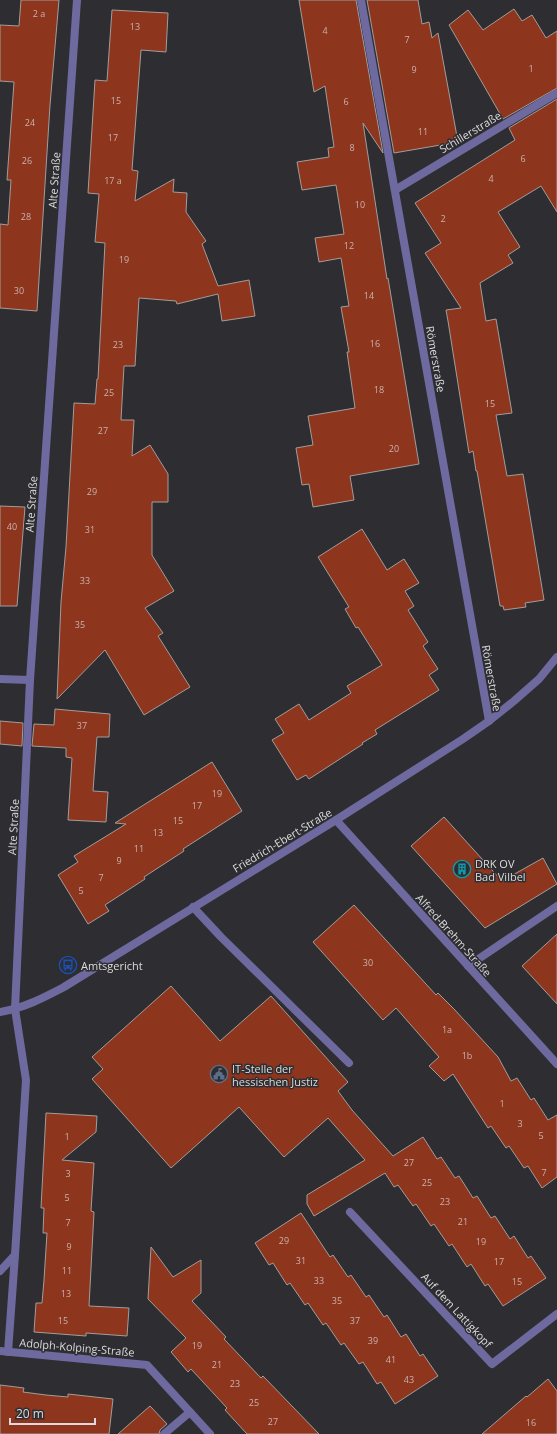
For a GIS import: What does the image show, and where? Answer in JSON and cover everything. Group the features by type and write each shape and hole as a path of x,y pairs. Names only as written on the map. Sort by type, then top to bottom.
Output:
{"street":[{"name":"Alte Straße","path":"15,1009 30,680 77,0"},
{"name":"Römerstraße","path":"361,0 489,721"},
{"name":"Schillerstraße","path":"395,190 557,93"},
{"name":"Friedrich-Ebert-Straße","path":"0,1012 36,1002 64,987 336,820 489,721 539,679 557,657"},
{"path":"0,678 30,680"},
{"name":"Alfred-Brehm-Straße","path":"336,820 557,1064"},
{"path":"468,966 557,906"},
{"path":"193,907 221,937 350,1063"},
{"name":"Adolph-Kolping-Straße","path":"15,1009 26,1080 14,1255 4,1352 147,1365 210,1434"},
{"name":"Auf dem Lattigkopf","path":"350,1212 492,1364 557,1314"},
{"path":"0,1271 14,1255"},
{"path":"164,1434 190,1412"}],"building":[{"path":"21,0 59,0 50,105 37,311 0,308 0,224 8,225 11,180 7,180 14,82 0,81 0,25 19,26"},
{"path":"299,0 356,0 383,153 363,123 387,279 388,278 419,464 350,476 354,500 313,507 309,484 302,485 296,448 313,445 308,416 355,408 347,352 349,352 341,307 349,306 341,258 319,262 315,238 344,234 336,185 302,190 297,162 329,157 328,148 334,147 325,86 314,92"},
{"path":"367,0 418,0 422,24 429,22 432,38 438,33 458,142 394,153"},
{"path":"514,9 522,21 532,15 546,38 557,31 557,88 503,119 449,25 468,10 483,30"},
{"path":"112,10 168,13 166,52 141,50 132,170 138,171 135,201 174,179 173,192 187,193 186,212 206,241 202,244 218,286 249,280 255,316 222,321 218,294 177,304 176,301 139,298 135,366 124,366 121,420 134,420 132,456 150,445 168,474 168,502 152,502 152,555 174,591 145,608 163,633 158,636 190,687 144,715 105,650 57,699 61,602 66,547 74,403 95,404 98,379 105,243 95,242 99,194 88,193 95,80 107,81"},
{"path":"557,99 557,212 541,186 498,212 520,247 508,255 513,263 480,283 486,321 496,319 512,413 496,415 507,476 523,474 544,600 525,603 526,607 504,610 503,606 500,606 473,451 469,453 446,310 461,308 425,253 441,243 415,203 515,140 509,128"},
{"path":"0,506 25,507 17,606 0,606"},
{"path":"362,529 387,570 404,559 419,583 405,591 414,606 408,610 428,642 423,646 438,669 429,675 439,690 375,730 377,734 309,779 306,775 297,780 272,740 284,733 275,719 299,704 309,720 351,693 347,686 382,665 358,627 356,628 345,609 349,607 318,557"},
{"path":"55,709 110,714 109,737 97,737 93,791 108,792 106,822 68,820 72,758 66,757 66,748 32,746 34,724 54,725"},
{"path":"0,721 23,723 22,746 0,744"},
{"path":"212,762 242,811 183,849 184,851 144,877 145,879 105,905 109,911 88,924 58,875 78,862 74,856 126,824 115,823"},
{"name":"DRK OV Bad Vilbel","path":"444,817 502,881 543,858 557,884 485,928 411,846"},
{"path":"354,905 436,995 438,993 498,1057 511,1081 517,1078 531,1100 534,1098 548,1120 557,1115 557,1177 542,1188 528,1166 524,1168 509,1146 506,1148 491,1126 488,1128 453,1074 444,1081 429,1066 439,1057 396,1008 383,1020 313,942"},
{"path":"557,934 557,1004 522,966"},
{"name":"IT-Stelle der hessischen Justiz","path":"171,986 220,1041 271,996 348,1082 338,1091 352,1110 393,1156 423,1137 437,1159 441,1157 455,1178 459,1176 473,1198 477,1196 491,1218 495,1216 510,1239 514,1236 528,1258 531,1256 546,1278 503,1306 488,1284 485,1286 471,1264 467,1267 452,1244 449,1246 434,1224 431,1226 416,1204 413,1206 398,1185 394,1187 385,1173 314,1216 307,1204 307,1195 365,1160 328,1118 284,1157 239,1107 171,1168 92,1079 103,1069 92,1057"},
{"path":"46,1113 97,1116 96,1132 62,1160 94,1163 91,1211 94,1212 89,1306 129,1308 127,1336 86,1333 86,1336 34,1332 36,1303 42,1303 47,1233 43,1233 44,1208 41,1208"},
{"path":"301,1213 330,1257 333,1255 348,1277 351,1275 366,1297 369,1295 384,1317 387,1315 401,1337 406,1334 420,1356 423,1354 438,1376 395,1404 381,1382 377,1384 363,1362 359,1364 344,1343 341,1345 326,1323 323,1325 308,1303 305,1305 290,1283 287,1285 273,1263 269,1265 255,1243"},
{"path":"151,1247 173,1277 201,1260 201,1293 192,1301 226,1337 224,1339 261,1378 263,1376 319,1434 247,1434 225,1410 227,1408 191,1369 188,1372 171,1352 186,1338 148,1299"},
{"path":"548,1379 557,1391 557,1434 482,1434 526,1396 527,1397"},
{"path":"0,1385 24,1388 23,1392 46,1395 68,1397 68,1394 113,1399 109,1434 0,1434"},
{"path":"150,1406 167,1424 160,1430 159,1434 118,1434"}],"place":[{"name":"DRK OV Bad Vilbel","path":"462,869"},
{"name":"Amtsgericht","path":"68,965"},
{"name":"IT-Stelle der hessischen Justiz","path":"219,1074"}]}
